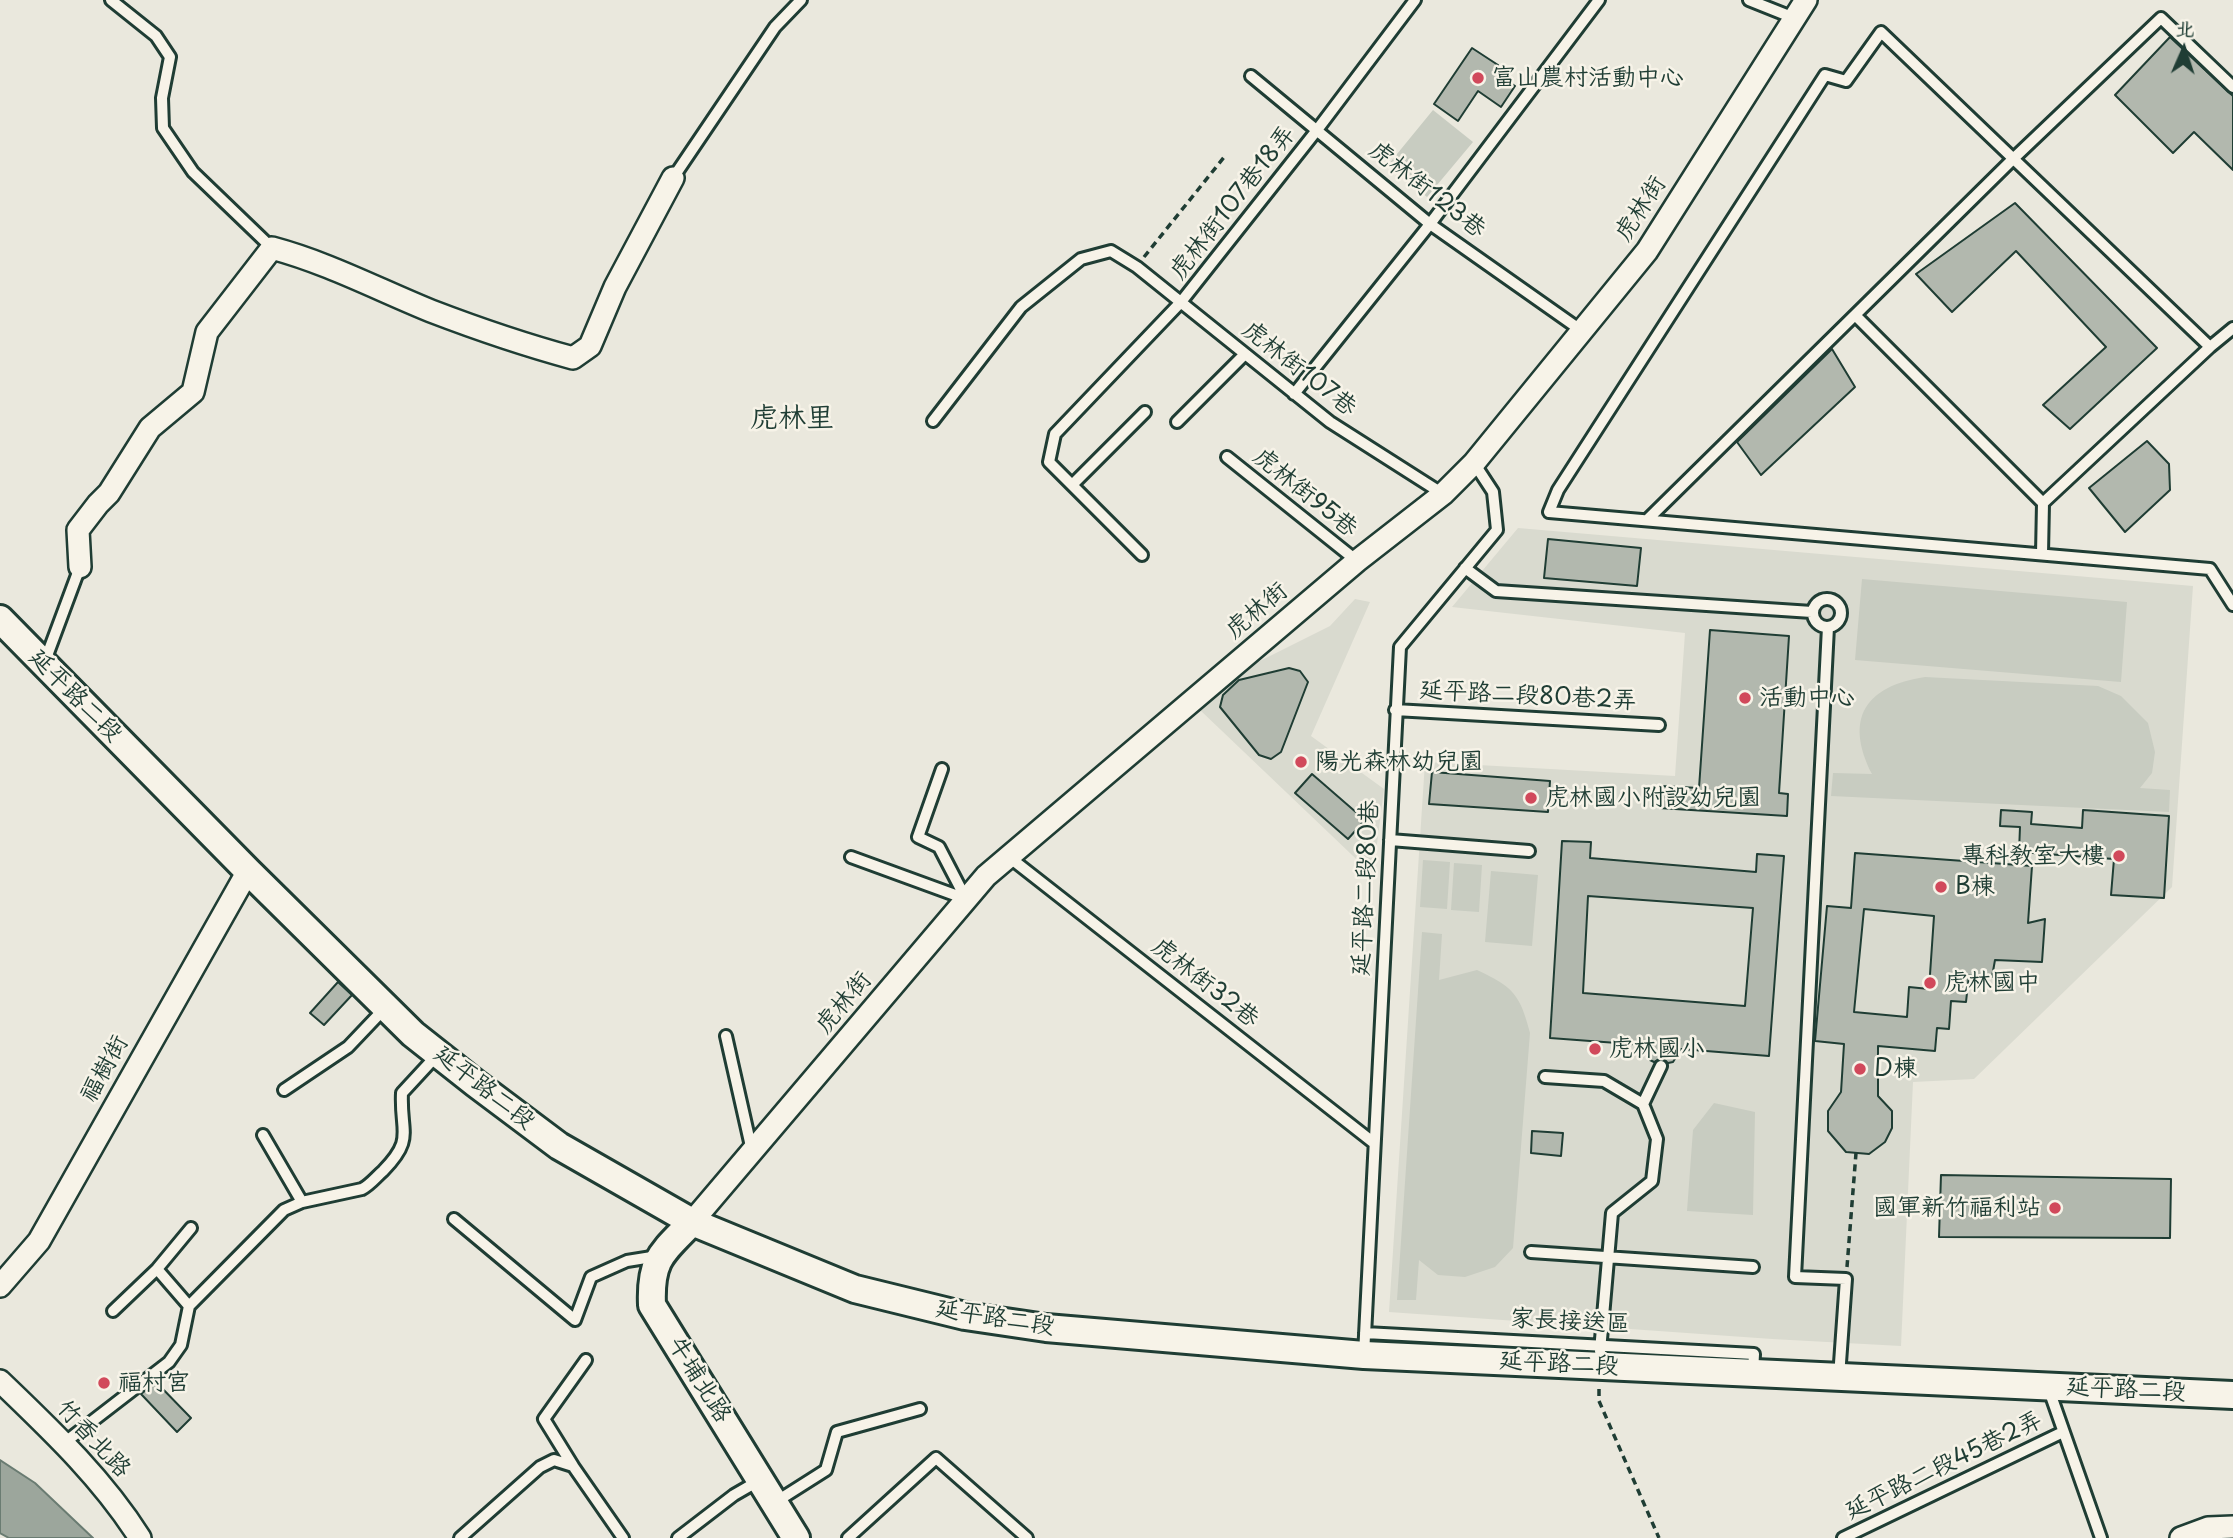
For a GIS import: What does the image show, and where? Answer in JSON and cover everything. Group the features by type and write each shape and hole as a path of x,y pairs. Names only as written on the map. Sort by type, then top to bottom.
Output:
{"street":[{"name":"虎林街","path":"692,1222 986,876 1357,561 1443,494 1475,463 1647,251 1806,0"},
{"path":"80,567 78,530 109,493 150,428 192,391 207,332 272,248 334,268 429,310 511,341 573,358 590,346 615,286 673,178"},
{"name":"延平路二段","path":"0,619 248,872 413,1034 438,1054 559,1146 692,1222 855,1289 965,1317 1046,1328 1599,1355 1753,1373 2233,1395"},
{"name":"福樹街","path":"0,1286 39,1241 248,872"},
{"name":"牛埔北路","path":"692,1222 660,1256 651,1282 653,1305 796,1538"},
{"name":"竹香北路","path":"0,1381 64,1443 119,1506 140,1538"},
{"path":"2180,1538 2208,1528 2233,1527"}],"lane":[{"path":"111,0 156,36 170,57 162,98 163,128 193,173 272,248"},
{"path":"673,178 775,27 801,0"},
{"name":"虎林街107巷18弄","path":"1073,484 1049,463 1055,434 1181,302 1317,130 1415,0"},
{"path":"1294,394 1430,224 1600,0"},
{"path":"1749,0 1794,18"},
{"path":"1647,520 2013,159 2161,18 2233,87"},
{"path":"2210,347 1881,32 1846,81 1825,75 1558,490 1549,512 2210,569 2233,605"},
{"name":"虎林街123巷","path":"1251,76 1430,224 1582,331"},
{"name":"虎林街107巷","path":"933,421 1021,307 1081,259 1111,251 1137,267 1329,422 1443,494"},
{"path":"1855,315 2043,503"},
{"path":"2042,554 2043,503 2233,328"},
{"path":"1177,422 1245,354"},
{"path":"1142,555 1073,484 1146,412"},
{"name":"虎林街95巷","path":"1227,457 1357,561"},
{"name":"延平路二段80巷","path":"1365,1344 1400,647 1497,530 1493,492 1475,463"},
{"path":"44,664 80,567"},
{"path":"1465,568 1496,591 1812,612"},
{"path":"1825,599 1838,605 1840,619 1828,628 1817,624 1812,612 1816,603 1825,599"},
{"path":"1828,628 1795,1277 1846,1279 1839,1377"},
{"name":"延平路二段80巷2弄","path":"1395,709 1658,725"},
{"path":"942,769 918,837 939,847 966,899"},
{"path":"1390,840 1529,851"},
{"path":"851,857 966,899"},
{"name":"虎林街32巷","path":"1009,857 1374,1143"},
{"path":"284,1090 348,1047 386,1007"},
{"path":"726,1037 752,1151"},
{"path":"64,1443 169,1362 181,1345 189,1306 284,1210 302,1202 362,1189 398,1156 404,1142 402,1093 438,1054"},
{"path":"1643,1104 1661,1066"},
{"path":"1545,1077 1604,1081 1643,1104 1657,1139 1652,1181 1612,1213 1599,1355"},
{"path":"263,1135 302,1202"},
{"path":"454,1219 575,1320 591,1278 627,1261 660,1256"},
{"path":"113,1311 157,1269 191,1228"},
{"path":"1531,1252 1752,1268"},
{"path":"157,1269 189,1306"},
{"path":"586,1360 544,1419 623,1538"},
{"path":"2048,1387 2101,1538"},
{"path":"774,1503 826,1470 837,1432 920,1409"},
{"name":"延平路二段45巷2弄","path":"1843,1538 2063,1432"},
{"path":"848,1538 936,1458 1027,1538"},
{"path":"460,1538 540,1467 554,1460 573,1466"},
{"path":"678,1538 734,1495 760,1480"}],"path":[{"path":"1137,267 1225,156"},
{"path":"1846,1279 1856,1153"},
{"path":"1599,1355 1599,1401 1659,1538"}],"shaded area":[{"path":"1433,110 1473,142 1427,197 1388,165"},
{"path":"1518,528 2193,586 2172,887 1974,1079 1913,1082 1901,1346 1389,1312 1425,762 1675,776 1685,633 1452,607"},
{"path":"1862,579 2127,602 2121,682 1855,660"},
{"name":"陽光森林幼兒園","path":"1355,599 1370,602 1311,736 1384,789 1373,875 1200,710 1248,667 1330,626"},
{"path":"1925,677 2098,686 2121,696 2148,723 2155,752 2152,773 2140,788 2170,790 2169,812 1831,796 1833,773 1872,774 1860,737 1861,722 1874,697 1904,681"},
{"path":"1423,860 1450,862 1447,909 1420,907"},
{"path":"1454,863 1482,865 1479,912 1451,910"},
{"path":"1491,871 1538,875 1532,946 1485,942"},
{"path":"1422,932 1442,934 1439,980 1477,970 1499,982 1518,1000 1530,1033 1513,1248 1495,1267 1465,1277 1438,1275 1419,1260 1416,1300 1397,1300"},
{"path":"1714,1103 1755,1112 1753,1215 1687,1211 1693,1130"},
{"path":"0,1460 35,1483 93,1538 9,1538 0,1533"}],"building":[{"path":"2170,37 2233,96 2233,170 2194,132 2173,153 2115,95"},
{"name":"富山農村活動中心","path":"1472,48 1498,65 1493,71 1515,86 1501,107 1478,91 1458,121 1434,104"},
{"path":"2015,203 2157,348 2070,429 2043,405 2106,347 2016,251 1952,312 1916,274"},
{"path":"1832,349 1855,387 1761,475 1737,442"},
{"path":"2147,441 2169,464 2170,490 2125,532 2089,488"},
{"path":"1548,539 1641,548 1637,586 1544,578"},
{"name":"活動中心","path":"1710,630 1789,636 1779,793 1788,794 1787,816 1659,808 1661,786 1699,788"},
{"path":"1289,668 1300,671 1308,682 1281,752 1271,759 1259,755 1220,707 1223,695 1239,680"},
{"path":"1432,772 1550,781 1548,812 1429,804"},
{"path":"1312,774 1365,820 1348,839 1295,793"},
{"name":"專科教室大樓","path":"2001,810 2032,812 2031,824 2082,828 2083,810 2169,816 2164,898 2111,895 2114,859 2019,852 2020,827 2000,826"},
{"path":"1562,841 1591,842 1590,858 1756,872 1757,854 1784,856 1769,1056 1681,1049 1673,1062 1668,1063 1661,1058 1654,1062 1650,1060 1644,1045 1550,1038","holes":["1588,896 1753,908 1745,1006 1583,993"]},
{"path":"1855,853 2032,866 2028,923 2045,919 2042,962 1995,960 1992,977 1969,975 1966,1002 1951,1001 1949,1029 1937,1028 1935,1051 1878,1046 1878,1096 1892,1111 1892,1128 1885,1142 1869,1154 1846,1152 1828,1131 1828,1111 1841,1092 1844,1044 1815,1041 1827,906 1851,908","holes":["1864,909 1934,916 1929,989 1909,987 1907,1017 1854,1012"]},
{"path":"338,982 352,995 324,1025 310,1013"},
{"path":"1532,1131 1563,1133 1561,1156 1531,1153"},
{"name":"國軍新竹福利站","path":"1941,1175 2171,1179 2170,1238 1939,1237"},
{"path":"156,1382 191,1418 177,1432 141,1394"}],"place":[{"name":"富山農村活動中心","path":"1478,78"},
{"name":"活動中心","path":"1745,698"},
{"name":"陽光森林幼兒園","path":"1301,762"},
{"name":"虎林國小附設幼兒園","path":"1531,798"},
{"name":"專科教室大樓","path":"2119,856"},
{"name":"B棟","path":"1941,887"},
{"name":"虎林國中","path":"1930,983"},
{"name":"虎林國小","path":"1595,1049"},
{"name":"D棟","path":"1860,1069"},
{"name":"國軍新竹福利站","path":"2055,1208"},
{"name":"福村宮","path":"104,1383"}],"district":[{"name":"虎林里","path":"792,419"}]}
